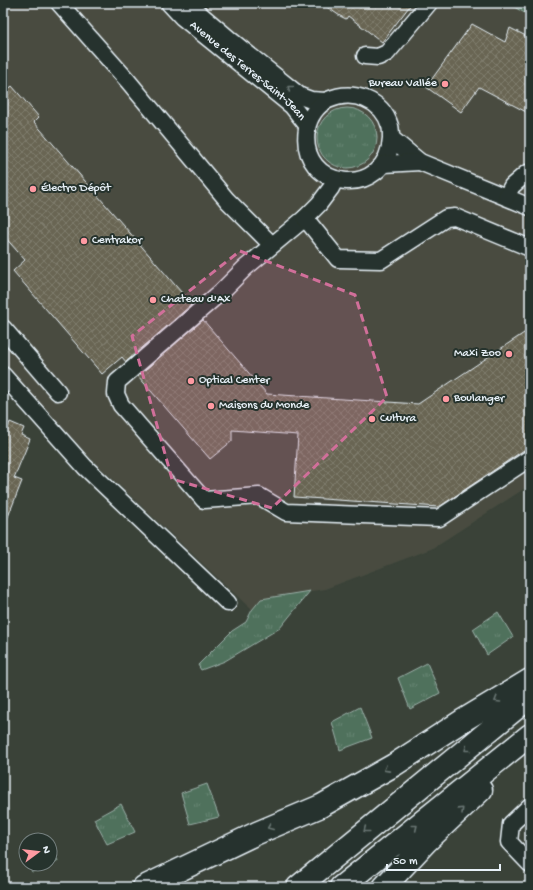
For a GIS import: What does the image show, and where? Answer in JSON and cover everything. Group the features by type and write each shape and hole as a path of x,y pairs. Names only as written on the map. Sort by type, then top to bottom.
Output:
{"highway":[{"path":"144,887 257,833 321,806 394,765 530,680"},
{"path":"298,887 530,698"},
{"path":"341,887 527,737"},
{"path":"384,887 426,842 493,778 527,737"},
{"path":"135,887 163,877"}],"street":[{"path":"59,3 128,81 227,200 272,245"},
{"name":"Avenue des Terres-Saint-Jean","path":"168,3 182,17 292,106 307,125"},
{"name":"Avenue des Terres-Saint-Jean","path":"187,3 300,96 311,100 326,101"},
{"path":"365,56 378,57 387,53 429,3"},
{"path":"348,95 359,96 370,100 379,107 386,116 390,126 392,138 388,155 384,164 374,173 362,180 348,182 335,180 323,173 313,164 307,152 305,138 307,125 318,107 326,101 348,95"},
{"path":"392,138 420,162 530,207"},
{"path":"384,164 420,162"},
{"path":"506,197 512,186 527,173"},
{"path":"335,180 319,204 305,218 272,245 117,382 116,394 121,405 204,500 259,496 286,512 439,518 530,458"},
{"path":"305,218 338,259 381,260 446,218 454,217 530,248"},
{"path":"3,328 58,392"},
{"path":"3,375 85,468 228,603"},
{"path":"530,806 511,824 509,842 530,864"}],"highlighted area":[{"path":"240,251 355,295 387,397 272,508 172,479 132,336"}],"shaded area":[{"path":"3,3 507,3 530,16 530,485 431,549 325,589 261,599 252,610 86,454 3,364"}],"green space":[{"path":"507,3 530,3 530,16"},
{"path":"341,108 353,108 364,113 372,121 377,132 375,150 364,163 353,168 341,168 330,163 322,155 317,144 317,132 322,121 330,113"},
{"path":"310,591 280,628 225,661 201,670 198,665 232,631 246,622 252,610 261,599"},
{"path":"498,612 513,637 487,655 473,629"},
{"path":"427,663 440,693 410,709 398,678"},
{"path":"360,707 372,738 340,750 332,722"},
{"path":"207,784 219,817 190,824 181,793"},
{"path":"121,804 135,832 107,844 94,819"}],"building":[{"path":"321,3 412,3 382,42 348,16 346,19"},
{"path":"472,24 505,42 510,28 530,38 530,114 479,87 461,112 426,87"},
{"path":"12,86 39,117 34,122 191,305 126,362 122,357 102,374 13,271 25,260 3,235 3,94"},
{"path":"203,320 267,394 418,404 530,329 530,446 439,507 294,497 298,435 232,430 232,441 210,459 138,376"},
{"path":"10,422 24,428 21,435 30,439 14,478 22,481 4,527 3,428 7,430"}],"place":[{"name":"Bureau Vallée","path":"445,84"},
{"name":"Électro Dépôt","path":"33,189"},
{"name":"Centrakor","path":"84,241"},
{"name":"Chateau d'Ax","path":"153,300"},
{"name":"Maxi Zoo","path":"509,354"},
{"name":"Optical Center","path":"191,381"},
{"name":"Boulanger","path":"446,399"},
{"name":"Maisons du Monde","path":"211,406"},
{"name":"Cultura","path":"372,419"}]}
